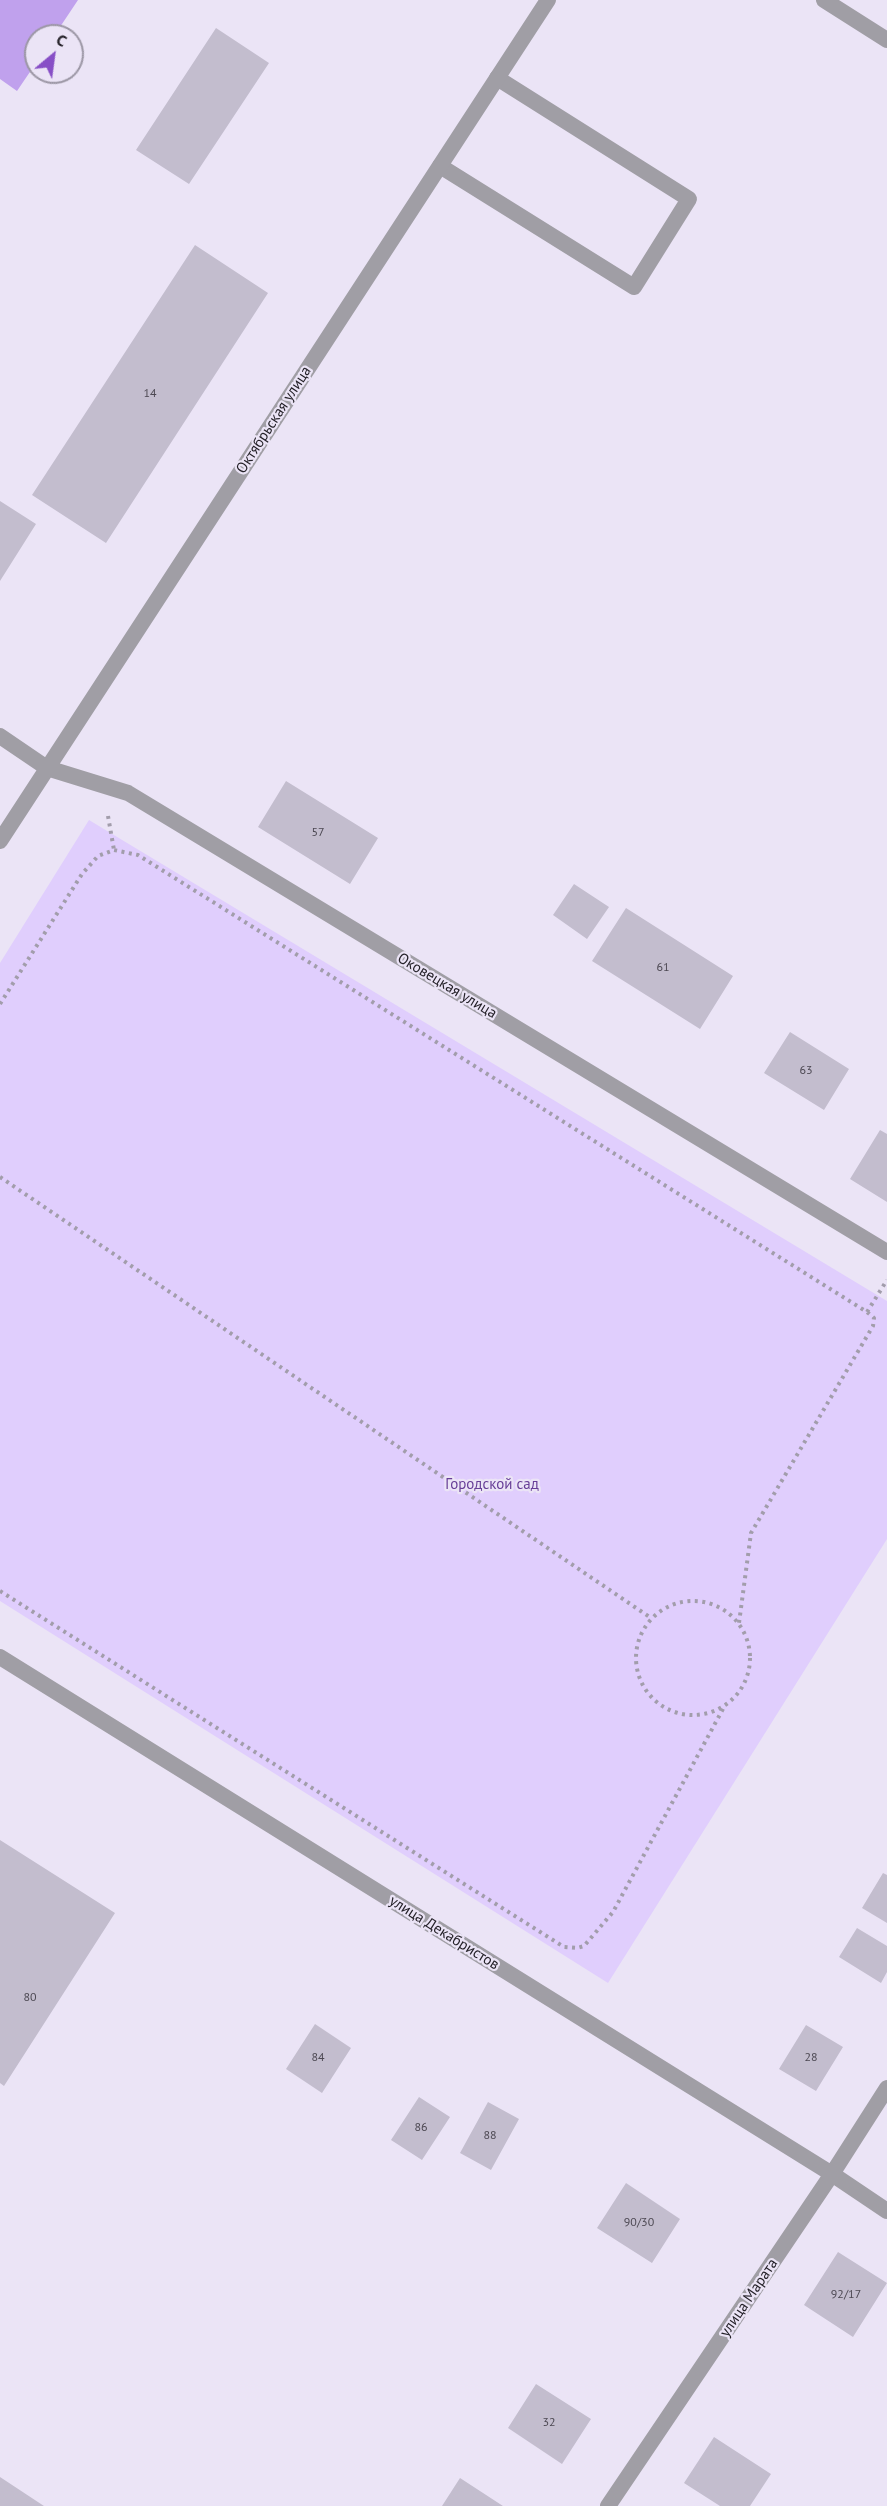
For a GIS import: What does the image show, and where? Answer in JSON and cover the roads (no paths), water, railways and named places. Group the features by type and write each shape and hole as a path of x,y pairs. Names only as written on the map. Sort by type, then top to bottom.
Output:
{"street":[{"name":"Октябрьская улица","path":"0,840 548,0"},
{"path":"824,0 887,40"},
{"path":"440,166 633,287 689,199 497,78"},
{"name":"Оковецкая улица","path":"0,736 47,768 128,793 887,1252"},
{"name":"улица Декабристов","path":"0,1657 832,2174 887,2211"},
{"name":"улица Марата","path":"608,2506 832,2174 887,2088"}],"park label":[{"name":"Городской сад","path":"492,1485"}]}
